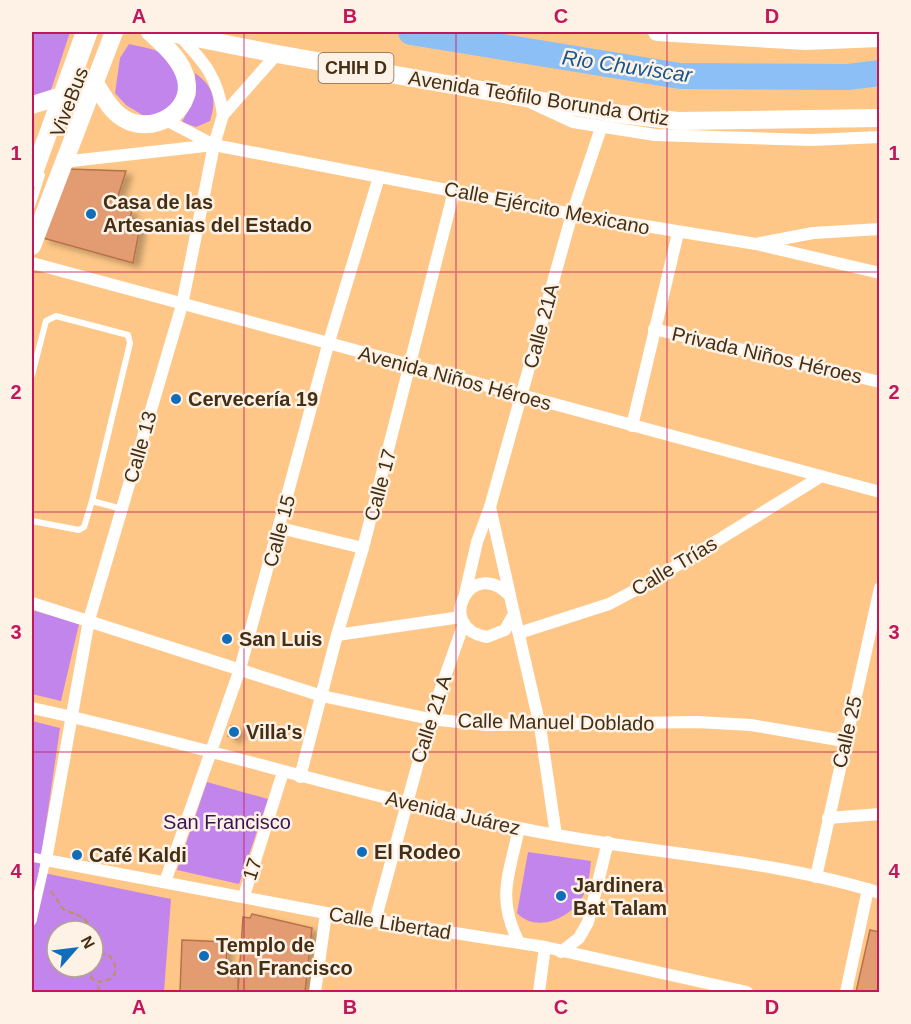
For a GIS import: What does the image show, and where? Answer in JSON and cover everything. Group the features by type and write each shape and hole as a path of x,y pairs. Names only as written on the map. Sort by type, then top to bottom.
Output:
{"main road":[{"path":"94,82 123,118 149,125 166,120 177,112 185,99 186,77 177,60 150,32"},
{"path":"657,32 805,41 879,38"},
{"name":"Avenida Teófilo Borunda Ortiz","path":"172,33 547,103 678,121 879,118"},
{"path":"32,176 67,96 88,37"},
{"path":"32,246 62,162 112,38"},
{"path":"32,105 67,96"}],"street":[{"path":"172,33 208,68 216,82 223,115"},
{"name":"Calle 13","path":"46,860 89,620 182,304 214,145 223,115 277,54"},
{"path":"523,98 557,117 601,128 655,135 775,139 879,137"},
{"path":"166,120 214,145"},
{"name":"Calle 21A","path":"465,594 477,542 490,507 572,214 601,128"},
{"path":"62,162 214,145"},
{"name":"Calle Ejército Mexicano","path":"214,145 572,214 756,244 879,273"},
{"name":"Calle 15","path":"165,882 240,669 328,345 379,177"},
{"name":"Calle 17","path":"300,777 337,635 363,548 454,191"},
{"path":"756,244 813,233 879,229"},
{"path":"632,426 678,233"},
{"name":"Avenida Niños Héroes","path":"32,263 328,345 411,365 879,492"},
{"name":"Privada Niños Héroes","path":"654,329 879,382"},
{"name":"Calle Trías","path":"519,633 609,604 647,584 820,477"},
{"path":"490,507 540,726 556,835"},
{"path":"280,528 363,548"},
{"path":"510,596 503,588 494,584 473,587 465,594 462,602 462,620 470,631 488,637 505,630 514,614"},
{"name":"Calle 25","path":"816,877 879,588"},
{"name":"Calle Manuel Doblado","path":"32,603 322,696 430,719 487,725 540,726 697,723 751,725 844,741"},
{"path":"337,635 462,620"},
{"name":"Calle 21 A","path":"375,921 406,802 462,620"},
{"name":"Avenida Juárez","path":"32,708 212,752 300,777 519,828 816,877 874,891"},
{"name":"17","path":"243,896 283,772"},
{"path":"828,818 879,814"},
{"path":"519,828 504,896 507,919 519,943"},
{"path":"561,952 579,938 588,921 608,842"},
{"name":"Calle Libertad","path":"32,856 326,913 545,947 707,988 747,993"},
{"path":"32,921 46,860"},
{"path":"846,993 874,891"},
{"path":"315,993 326,913"},
{"path":"539,993 545,947"}],"lane":[{"name":"ViveBus","path":"32,206 67,96"},
{"path":"32,375 46,321 49,318 56,316 128,335 130,343 84,527 79,530 32,520"},
{"path":"92,501 122,510"}],"path":[{"path":"41,881 63,909 85,919"},
{"path":"92,979 100,982 110,979 115,970 110,957 105,955"},
{"path":"98,993 100,982"}],"green space":[{"path":"32,32 70,32 51,90 32,97"},
{"path":"129,44 162,53 175,67 180,81 179,95 169,109 159,114 144,116 126,105 115,93 120,58"},
{"path":"195,73 210,89 213,100 210,121 196,127 182,122 196,95"},
{"path":"32,610 79,624 61,701 32,694"},
{"path":"32,721 60,728 39,872 171,899 164,992 32,992"},
{"name":"San Francisco","path":"207,782 268,799 239,884 177,870"},
{"path":"528,852 591,861 584,894 578,903 563,916 544,923 525,919 517,913"}],"building":[{"name":"Casa de las Artesanias del Estado","path":"68,169 126,171 115,206 132,210 130,218 141,221 133,263 43,238"},
{"name":"Villa's","path":"231,726 239,729 236,739 228,736"},
{"path":"252,914 312,928 305,992 238,992 243,917 250,918"},
{"path":"870,930 880,932 880,992 856,992"},
{"name":"Templo de San Francisco","path":"182,940 227,942 226,969 238,970 238,992 180,992"}],"waterway":[{"name":"Rio Chuviscar","path":"411,32 680,76 848,77 880,73"}],"place":[{"name":"Casa de las Artesanias del Estado","path":"91,214"},
{"name":"Cervecería 19","path":"176,399"},
{"name":"San Luis","path":"227,639"},
{"name":"Villa's","path":"234,732"},
{"name":"El Rodeo","path":"362,852"},
{"name":"Café Kaldi","path":"77,855"},
{"name":"Jardinera Bat Talam","path":"561,896"},
{"name":"Templo de San Francisco","path":"204,956"}]}
